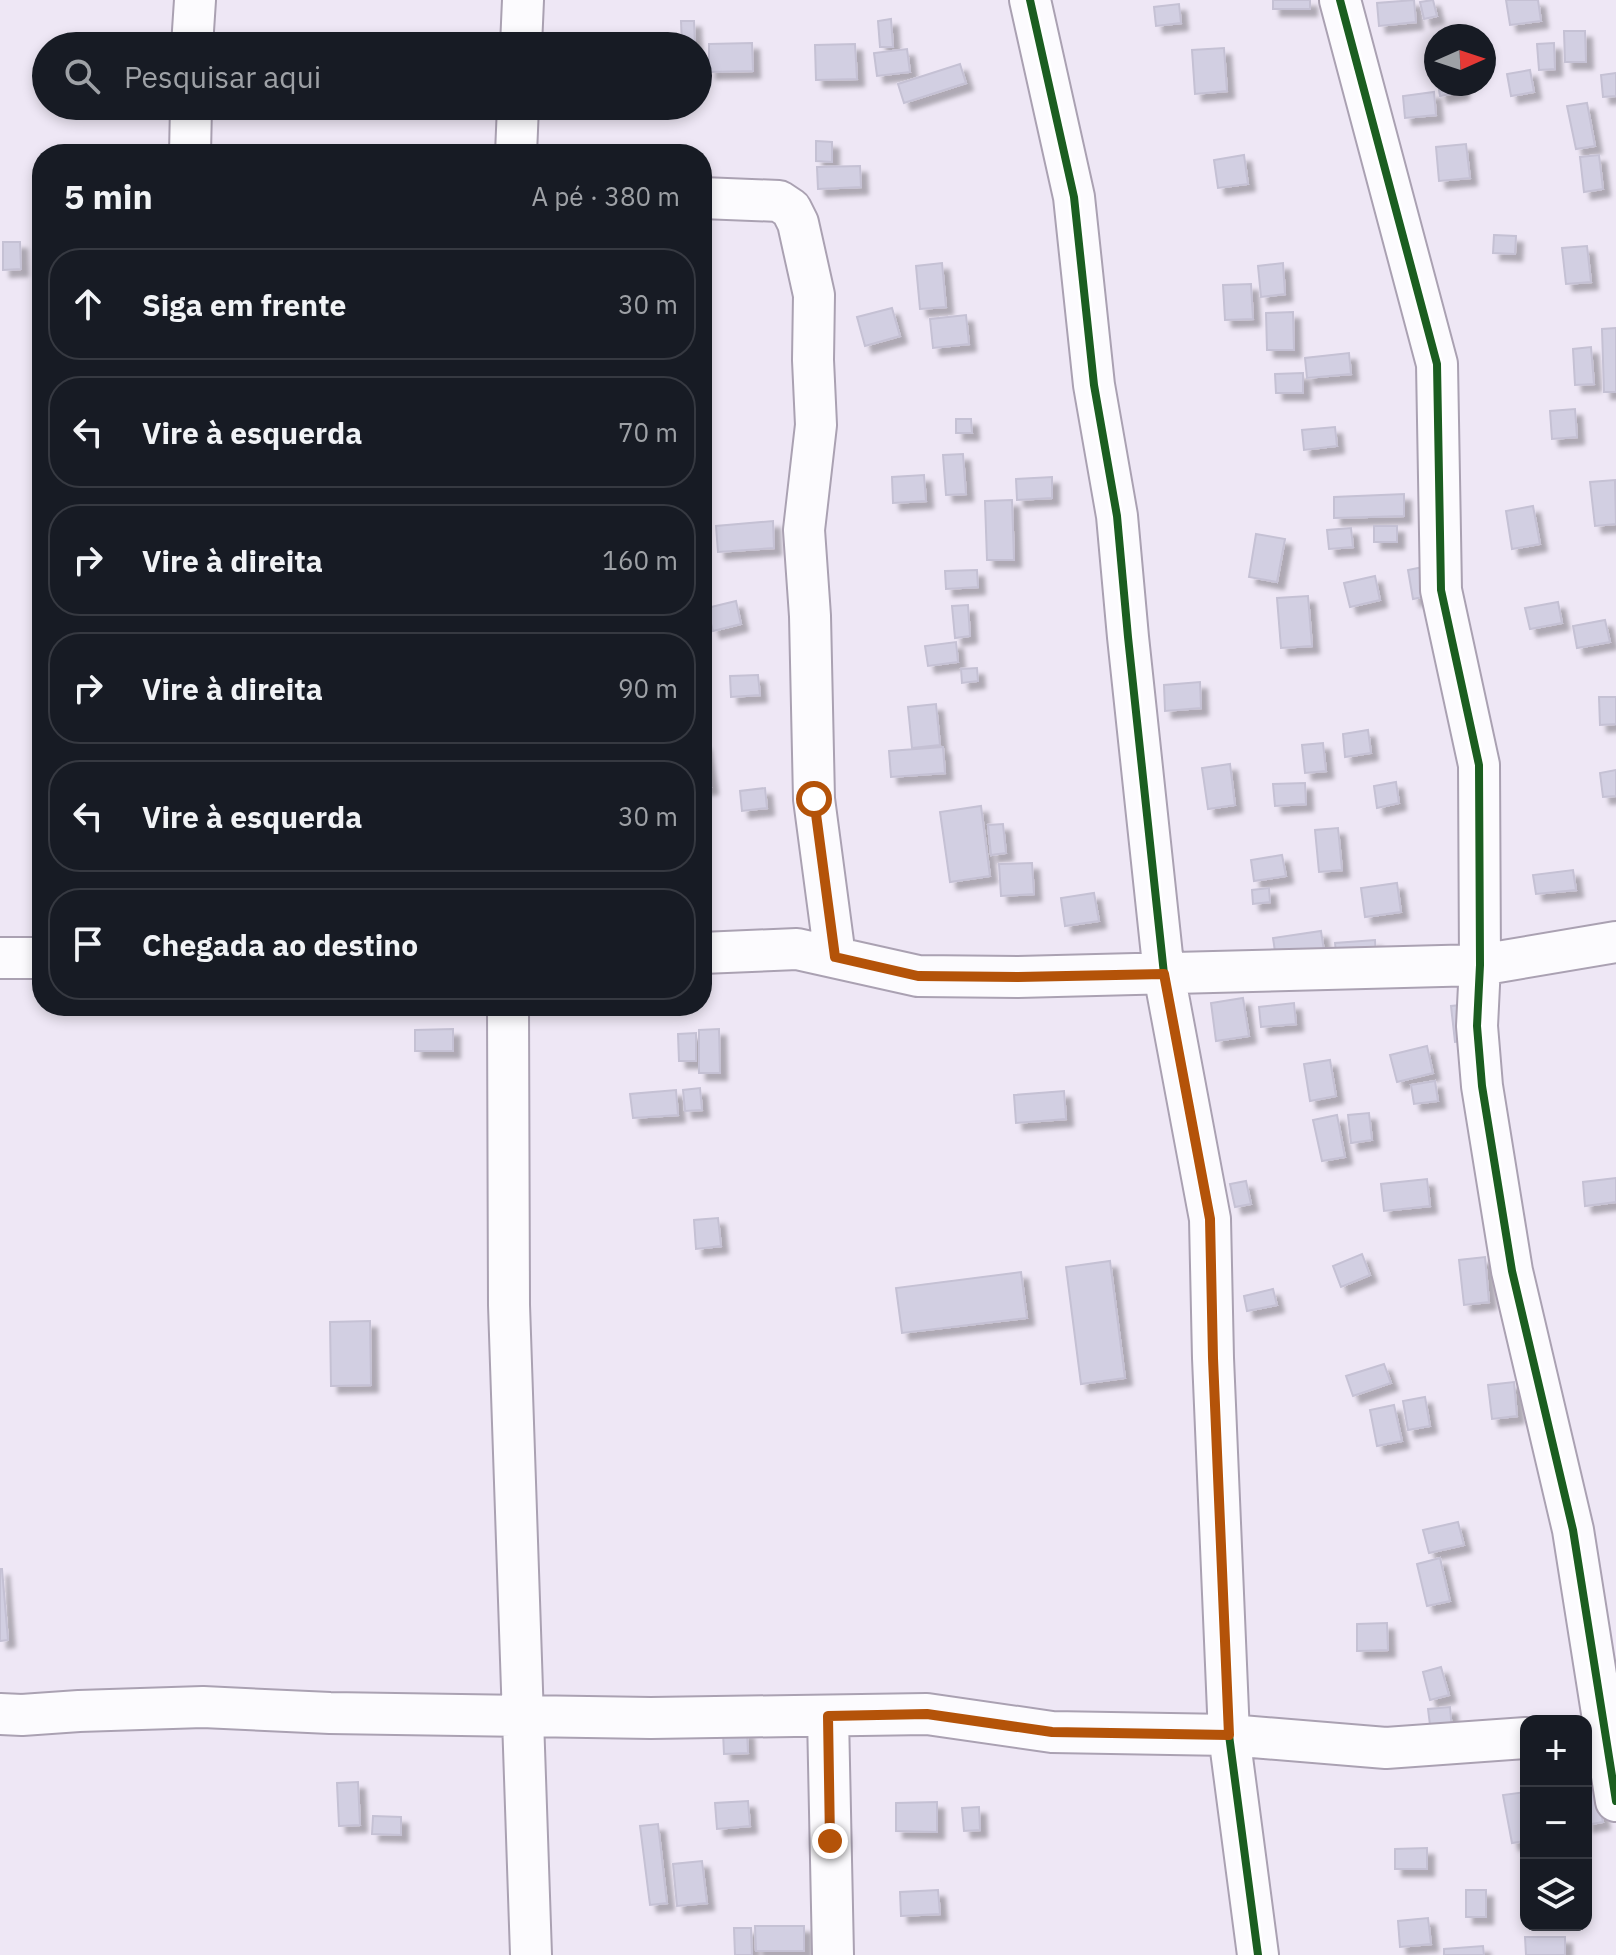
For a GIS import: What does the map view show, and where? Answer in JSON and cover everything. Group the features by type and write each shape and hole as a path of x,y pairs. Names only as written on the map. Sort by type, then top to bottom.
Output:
{"street":[{"path":"193,32 195,0"},
{"path":"522,32 523,0"},
{"path":"1030,0 1074,197 1094,385 1117,516 1164,974 1210,1219 1229,1735 1258,1955"},
{"path":"1340,0 1437,364 1441,590 1479,765 1480,965 1477,1026 1482,1086 1512,1271 1573,1530 1602,1732 1616,1801"},
{"path":"190,144 191,120"},
{"path":"516,144 517,120"},
{"path":"712,198 779,201 791,209 798,223 814,295 816,425 804,530 810,616 814,799 835,957"},
{"path":"712,953 797,949 918,976 1018,977 1480,965 1616,942"},
{"path":"0,958 32,958"},
{"path":"508,1016 509,1305 531,1955"},
{"path":"0,1714 203,1707 330,1713 651,1718 927,1714 1052,1732 1229,1735 1386,1748 1520,1738"},
{"path":"828,1716 833,1955"}],"building":[{"path":"1273,0 1310,0 1310,9 1273,9"},
{"path":"1414,0 1416,22 1379,26 1377,3"},
{"path":"1433,0 1437,16 1424,19 1420,2"},
{"path":"1506,0 1538,0 1541,21 1510,25"},
{"path":"1179,4 1181,23 1156,26 1154,7"},
{"path":"891,19 893,47 880,47 878,21"},
{"path":"681,21 694,21 694,32 681,32"},
{"path":"1564,31 1585,31 1586,62 1565,62"},
{"path":"752,43 753,71 712,72 712,44"},
{"path":"1554,43 1555,69 1539,70 1537,44"},
{"path":"855,44 857,79 816,80 815,45"},
{"path":"1224,48 1227,91 1195,94 1192,50"},
{"path":"907,49 910,72 877,76 874,53"},
{"path":"960,64 966,83 904,103 898,84"},
{"path":"1530,70 1534,92 1511,96 1507,74"},
{"path":"1616,73 1616,96 1603,97 1601,75"},
{"path":"1424,93 1424,96 1434,96 1436,115 1405,118 1403,96"},
{"path":"1587,103 1595,146 1576,149 1567,106"},
{"path":"816,141 832,142 832,162 816,161"},
{"path":"1466,144 1470,178 1439,181 1436,147"},
{"path":"1244,155 1248,184 1218,188 1214,160"},
{"path":"1599,155 1603,189 1584,192 1580,157"},
{"path":"860,166 861,187 818,189 817,167"},
{"path":"1494,235 1516,236 1515,254 1493,253"},
{"path":"3,242 20,242 21,269 3,270"},
{"path":"1587,246 1591,282 1566,284 1562,248"},
{"path":"942,263 946,307 920,309 916,266"},
{"path":"1283,263 1285,294 1261,297 1258,266"},
{"path":"1251,284 1253,319 1225,320 1223,285"},
{"path":"892,308 900,336 865,346 857,317"},
{"path":"1293,312 1294,350 1267,350 1266,313"},
{"path":"966,315 969,344 933,348 930,319"},
{"path":"1616,328 1616,392 1604,392 1602,329"},
{"path":"1591,347 1594,384 1575,385 1573,349"},
{"path":"1349,353 1351,374 1307,378 1305,358"},
{"path":"1303,373 1303,393 1276,393 1275,374"},
{"path":"1575,409 1577,437 1552,439 1550,411"},
{"path":"956,419 971,419 972,433 956,433"},
{"path":"1335,427 1337,446 1304,450 1302,430"},
{"path":"963,454 966,494 946,495 943,455"},
{"path":"924,475 926,501 893,503 892,477"},
{"path":"1052,477 1052,498 1017,500 1016,479"},
{"path":"1615,480 1616,524 1595,526 1590,482"},
{"path":"1404,494 1404,516 1334,518 1334,497"},
{"path":"1012,500 1014,560 987,560 985,501"},
{"path":"1533,506 1540,544 1512,549 1506,511"},
{"path":"773,521 774,548 718,552 716,526"},
{"path":"1374,526 1397,526 1397,542 1374,542"},
{"path":"1351,528 1353,547 1329,549 1327,530"},
{"path":"1256,534 1285,539 1277,582 1249,577"},
{"path":"1428,566 1433,595 1413,599 1408,570"},
{"path":"977,570 978,587 946,589 945,571"},
{"path":"1375,576 1380,600 1350,607 1344,583"},
{"path":"1308,596 1312,646 1281,648 1277,598"},
{"path":"736,601 741,624 713,631 712,607"},
{"path":"1558,602 1562,623 1530,629 1525,608"},
{"path":"968,605 970,636 955,638 952,606"},
{"path":"1605,620 1610,642 1577,648 1573,626"},
{"path":"956,642 958,662 928,666 925,646"},
{"path":"977,668 978,681 962,683 961,669"},
{"path":"758,675 760,695 731,697 730,676"},
{"path":"1200,682 1201,708 1165,711 1164,685"},
{"path":"1599,697 1616,697 1616,724 1600,725"},
{"path":"936,704 940,745 912,748 908,707"},
{"path":"1368,730 1371,753 1345,757 1343,734"},
{"path":"1323,743 1326,771 1305,773 1302,745"},
{"path":"943,747 945,773 891,777 889,751"},
{"path":"1230,764 1235,805 1208,809 1202,768"},
{"path":"1616,770 1616,796 1603,797 1600,773"},
{"path":"1396,782 1399,803 1377,808 1374,786"},
{"path":"1305,783 1306,804 1275,806 1273,784"},
{"path":"765,788 767,808 742,811 740,791"},
{"path":"981,806 990,876 950,882 940,812"},
{"path":"1003,824 1006,853 991,855 988,825"},
{"path":"1338,828 1342,870 1319,872 1315,830"},
{"path":"1282,855 1286,876 1254,881 1251,860"},
{"path":"1032,863 1034,894 1001,896 999,864"},
{"path":"1573,870 1576,890 1536,894 1533,875"},
{"path":"1397,883 1401,912 1365,917 1361,888"},
{"path":"1269,888 1270,902 1253,904 1252,890"},
{"path":"1094,893 1099,921 1065,926 1061,898"},
{"path":"1321,931 1324,951 1276,958 1273,938"},
{"path":"1375,940 1376,960 1337,964 1335,943"},
{"path":"1243,998 1249,1036 1216,1041 1211,1003"},
{"path":"1294,1003 1296,1024 1261,1027 1259,1007"},
{"path":"1471,1004 1474,1040 1455,1042 1451,1006"},
{"path":"453,1029 453,1051 415,1051 415,1030"},
{"path":"719,1029 720,1073 699,1073 699,1030"},
{"path":"696,1033 696,1061 679,1061 678,1034"},
{"path":"1427,1046 1433,1073 1397,1082 1390,1055"},
{"path":"1330,1060 1336,1096 1310,1101 1304,1064"},
{"path":"1435,1081 1438,1101 1414,1104 1411,1085"},
{"path":"700,1088 702,1110 685,1111 683,1090"},
{"path":"676,1090 678,1115 633,1118 630,1094"},
{"path":"1064,1091 1066,1119 1016,1123 1014,1095"},
{"path":"1369,1113 1372,1140 1351,1143 1348,1115"},
{"path":"1337,1115 1345,1157 1322,1161 1313,1120"},
{"path":"1616,1178 1616,1202 1585,1206 1583,1182"},
{"path":"1427,1179 1430,1206 1384,1211 1381,1184"},
{"path":"1246,1181 1251,1204 1235,1207 1230,1184"},
{"path":"718,1218 721,1246 696,1249 694,1220"},
{"path":"1362,1254 1370,1275 1341,1287 1333,1266"},
{"path":"1485,1257 1489,1302 1464,1305 1459,1260"},
{"path":"1110,1261 1125,1378 1081,1384 1066,1267"},
{"path":"1021,1272 1027,1318 902,1333 896,1288"},
{"path":"1273,1289 1277,1305 1247,1311 1244,1296"},
{"path":"370,1321 371,1385 331,1386 330,1322"},
{"path":"1384,1364 1391,1383 1353,1396 1346,1376"},
{"path":"1514,1382 1517,1416 1492,1419 1488,1385"},
{"path":"1425,1397 1430,1426 1408,1430 1403,1401"},
{"path":"1394,1405 1402,1441 1377,1446 1370,1410"},
{"path":"1458,1522 1464,1545 1429,1553 1423,1530"},
{"path":"1440,1558 1450,1601 1427,1606 1417,1564"},
{"path":"0,1569 8,1640 0,1641"},
{"path":"1387,1623 1388,1650 1357,1651 1357,1624"},
{"path":"1441,1667 1449,1695 1430,1700 1423,1672"},
{"path":"1450,1707 1452,1731 1431,1733 1428,1709"},
{"path":"747,1731 748,1753 724,1754 723,1732"},
{"path":"358,1782 360,1825 339,1826 337,1783"},
{"path":"1595,1784 1603,1822 1592,1824 1592,1787"},
{"path":"1520,1793 1520,1842 1512,1843 1503,1795"},
{"path":"748,1801 750,1826 717,1829 715,1803"},
{"path":"937,1802 937,1832 896,1831 896,1803"},
{"path":"979,1807 980,1830 964,1831 962,1808"},
{"path":"373,1816 401,1817 401,1835 372,1834"},
{"path":"658,1824 667,1903 650,1905 640,1826"},
{"path":"1427,1848 1427,1869 1395,1869 1395,1849"},
{"path":"702,1861 707,1903 677,1906 673,1864"},
{"path":"938,1890 940,1914 901,1916 900,1892"},
{"path":"1466,1890 1486,1890 1486,1917 1466,1917"},
{"path":"1428,1918 1431,1944 1400,1947 1398,1921"},
{"path":"755,1926 804,1926 804,1951 756,1951"},
{"path":"734,1928 751,1928 752,1955 735,1955"},
{"path":"1525,1937 1565,1937 1565,1955 1526,1955"},
{"path":"1483,1946 1484,1955 1444,1955 1444,1949"}],"cycle path":[{"path":"1030,0 1074,197 1094,385 1117,516 1164,974 1210,1219 1229,1735 1258,1955"},
{"path":"1340,0 1437,364 1441,590 1479,765 1480,965 1477,1026 1482,1086 1512,1271 1573,1530 1616,1801"}],"route":[{"path":"814,799 835,957 918,976 1164,974 1210,1219 1229,1735 1052,1732 927,1714 828,1716 830,1841"}]}
